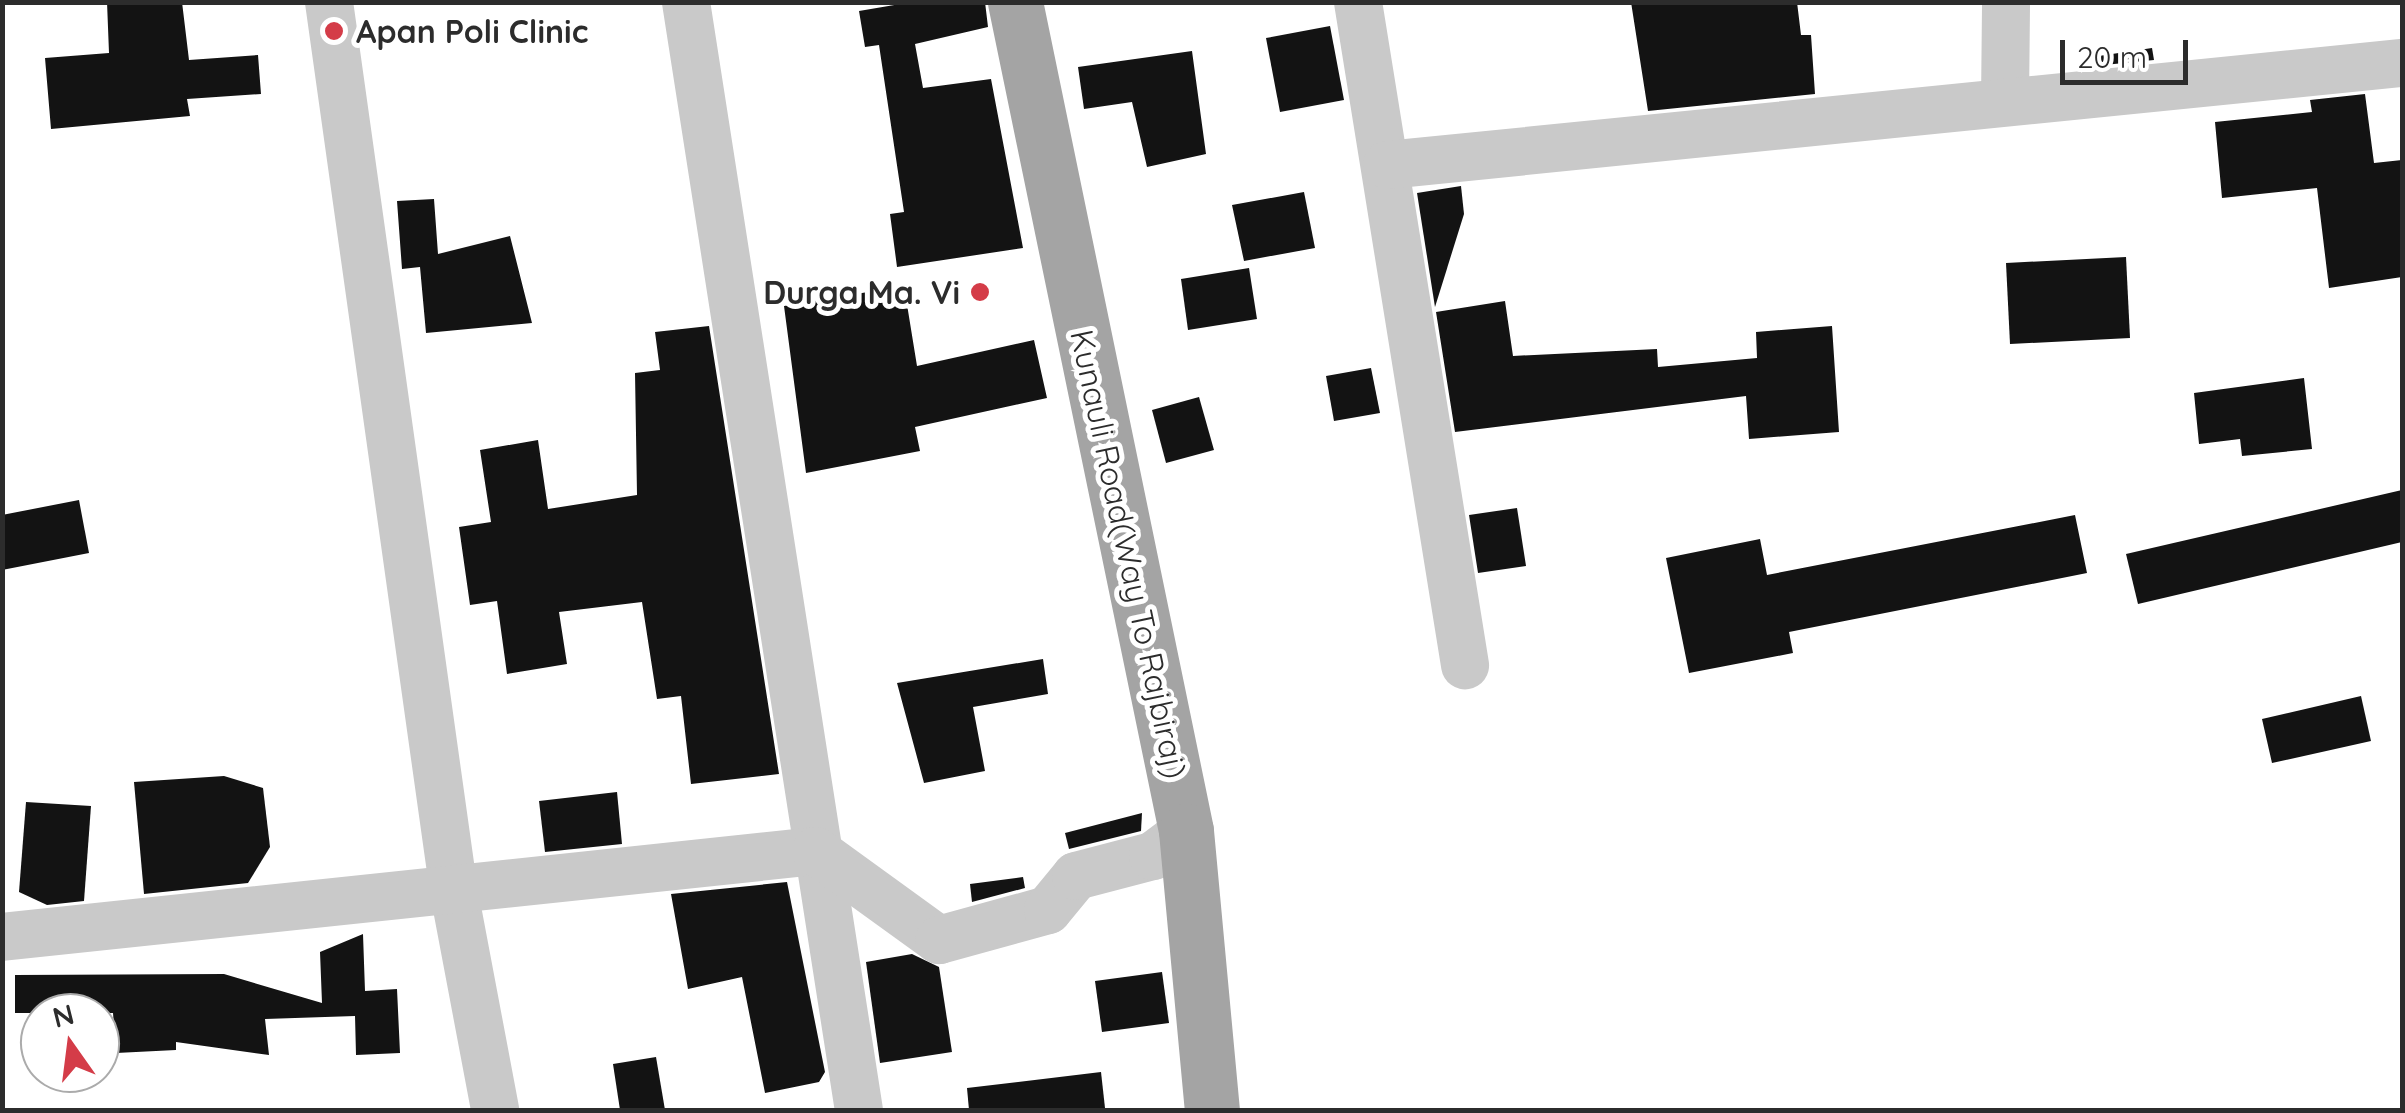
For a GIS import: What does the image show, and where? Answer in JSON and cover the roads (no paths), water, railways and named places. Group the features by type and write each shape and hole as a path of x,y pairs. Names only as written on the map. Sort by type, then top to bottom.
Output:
{"main road":[{"name":"Kunauli Road(Way To Rajbiraj)","path":"1016,2 1186,831 1212,1110"}],"street":[{"path":"328,2 454,892 496,1110"},
{"path":"686,2 858,1110"},
{"path":"1358,2 1465,666"},
{"path":"2005,102 2006,2"},
{"path":"1387,165 2402,62"},
{"path":"2,937 816,851 939,940 1048,910 1076,876 1154,856 1186,831"}],"place":[{"name":"Apan Poli Clinic","path":"334,31"},
{"name":"Durga Ma. Vi","path":"980,292"}]}
